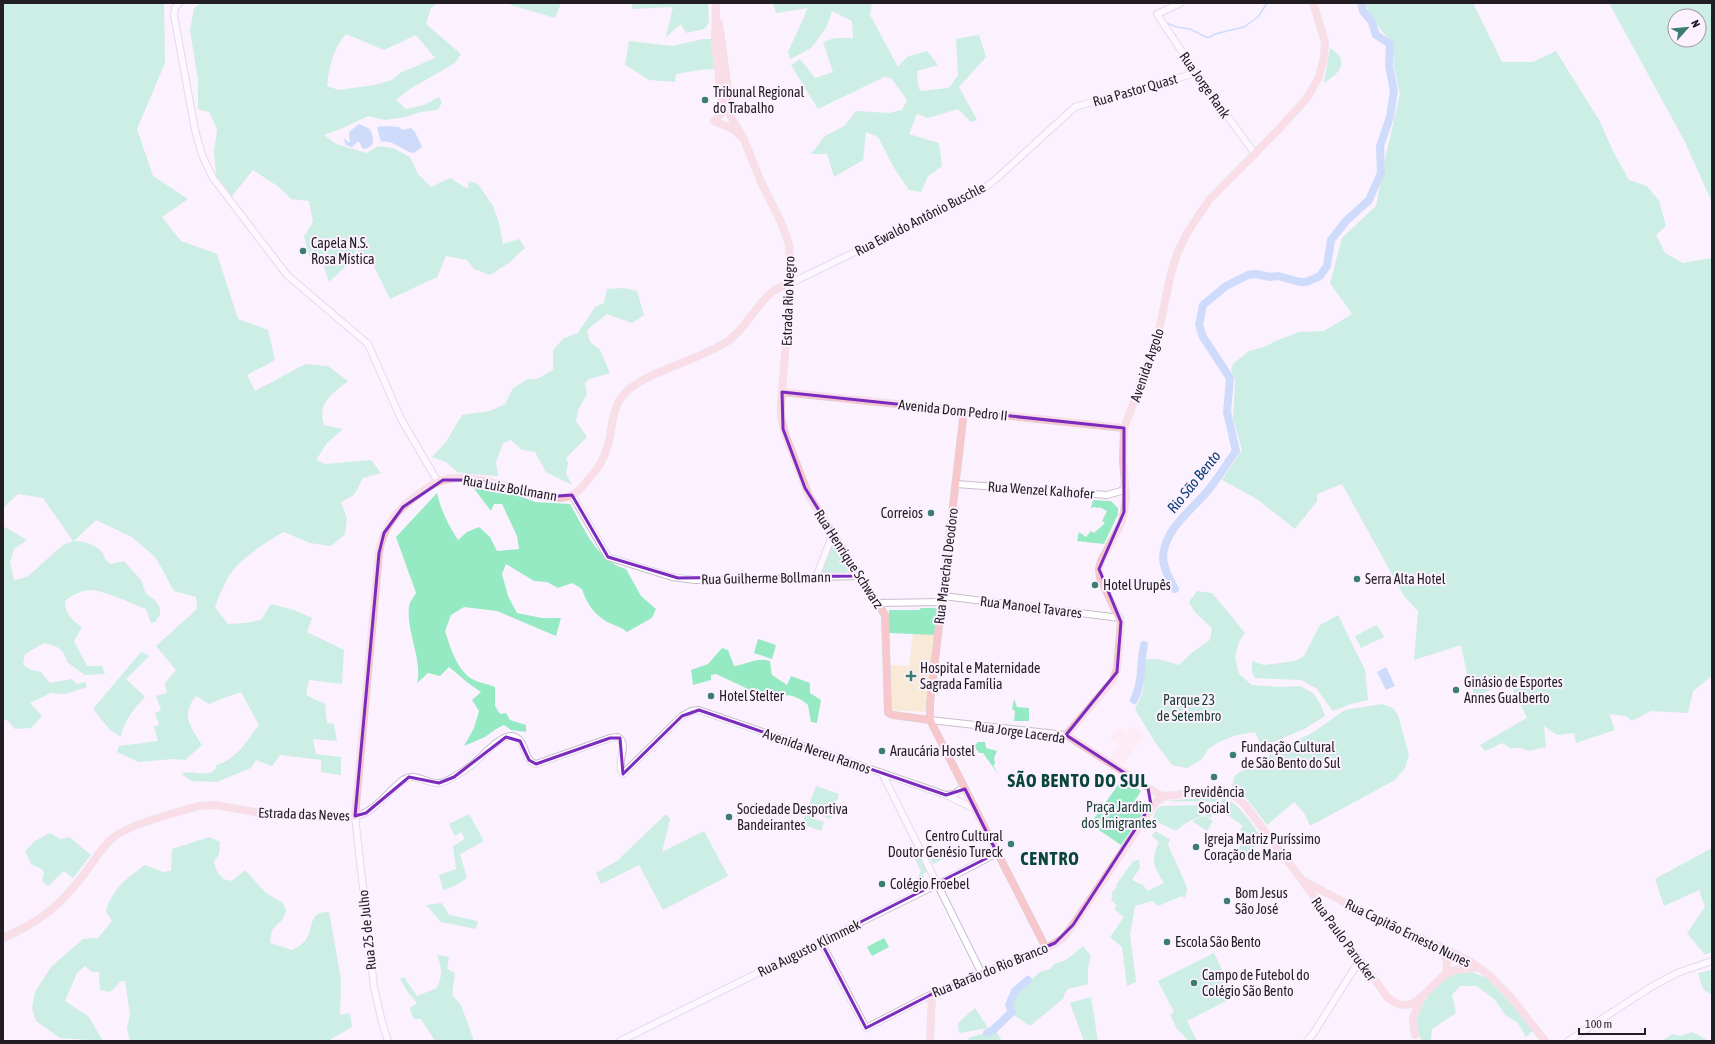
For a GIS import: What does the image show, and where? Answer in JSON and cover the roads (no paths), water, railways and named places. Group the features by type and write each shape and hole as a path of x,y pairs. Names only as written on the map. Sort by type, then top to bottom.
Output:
{"main road":[{"path":"716,3 715,44 722,113 714,121 733,129 743,137"},
{"path":"716,3 729,97 735,121"},
{"name":"Avenida Argolo","path":"1066,735 1113,680 1117,669 1121,631 1120,618 1100,578 1099,569 1101,561 1123,518 1126,497 1123,460 1124,428 1157,340 1171,273 1186,233 1204,207 1278,130 1314,88 1321,72 1325,42 1323,30 1313,3"},
{"path":"720,84 723,98 735,121"},
{"name":"Estrada Rio Negro","path":"735,121 743,137 760,182 788,238 791,283 782,392"},
{"name":"Rua Luiz Bollmann","path":"355,816 379,548 384,533 398,512 417,495 438,482 452,479 469,479 544,497 558,498 572,495 587,482 599,466 608,444 614,411 630,388 644,379 728,341 771,292 780,286 791,283"},
{"name":"Avenida Dom Pedro II","path":"782,392 1124,428"},
{"name":"Rua Henrique Schwarz","path":"782,392 781,417 784,434 809,496 883,612 885,620 888,712 893,715 930,720"},
{"name":"Rua Marechal Deodoro","path":"930,720 930,706 964,411"},
{"path":"930,720 1046,948"},
{"name":"Rua Jorge Lacerda","path":"1066,735 1156,794 1165,796"},
{"path":"1148,788 1152,800 1149,812"},
{"name":"Rua Capitão Ernesto Nunes","path":"1165,796 1223,790 1234,795 1245,805 1302,880 1383,923 1462,956 1489,975 1517,1004 1545,1041"},
{"name":"Rua Barão do Rio Branco","path":"932,994 1046,948 1060,940 1069,931 1157,801 1165,796"},
{"name":"Estrada das Neves","path":"3,938 51,912 82,877 106,844 115,836 132,827 210,804 253,812 355,816"},
{"name":"Rua Paulo Parucker","path":"1302,880 1359,961 1388,998 1395,1004 1414,1003 1422,998"},
{"path":"1312,895 1313,890 1318,888"},
{"path":"1440,947 1447,962 1447,974"},
{"path":"1415,1035 1413,1018 1422,998 1447,974 1465,968 1479,968"},
{"path":"930,1041 932,994"}],"street":[{"name":"Rua Jorge Rank","path":"1181,3 1157,14 1196,73 1255,154"},
{"path":"177,6 174,15 175,25 195,130 202,155 213,178 287,275 368,344 401,419 438,482"},
{"name":"Rua Pastor Quast","path":"1075,107 1196,73"},
{"name":"Rua Ewaldo Antônio Buschle","path":"791,283 981,191 1075,107"},
{"name":"Rua Wenzel Kalhofer","path":"956,484 1107,495 1121,491 1125,487"},
{"name":"Rua Guilherme Bollmann","path":"572,495 608,556 672,577 695,580 860,576"},
{"path":"816,577 832,534"},
{"name":"Rua Manoel Tavares","path":"878,603 942,599 1120,618"},
{"name":"Avenida Nereu Ramos","path":"688,712 695,710 703,711 946,795 975,809"},
{"name":"Estrada das Neves","path":"355,816 366,813 398,784 409,777 418,777 438,783 454,777 471,766 500,740 509,736 515,737 520,741 529,760 536,764 610,738 618,737 622,740 623,746 620,761 621,772 624,773 688,712"},
{"name":"Rua Jorge Lacerda","path":"930,720 1066,735"},
{"path":"882,773 982,974"},
{"path":"946,795 954,794 964,787"},
{"name":"Rua 25 de Julho","path":"355,816 374,987 387,1040"},
{"name":"Rua Augusto Klimmek","path":"620,1041 938,884 997,853"},
{"name":"Rua Barão do Rio Branco","path":"821,942 866,1028 932,994"},
{"path":"1307,1041 1313,1034 1359,961"},
{"path":"1568,1041 1656,984 1677,973 1712,961"}],"water":[{"path":"359,124 370,129 373,142 370,147 363,149 359,142 352,147 346,145 343,137 350,142 349,132"},
{"path":"377,127 399,127 402,130 411,128 415,132 422,147 414,153 390,142 381,142"},
{"path":"1386,667 1395,686 1386,690 1377,672"}],"waterway":[{"path":"1167,23 1177,27 1190,29 1206,37 1210,37 1215,34 1244,27 1258,17 1267,3"},
{"name":"Rio São Bento","path":"1175,589 1164,565 1164,548 1172,531 1205,494 1236,451 1227,412 1230,378 1203,337 1199,325 1203,305 1226,286 1248,275 1256,274 1270,277 1278,276 1300,282 1306,282 1320,276 1327,266 1331,240 1346,221 1369,200 1381,173 1380,146 1390,117 1394,91 1389,66 1390,44 1376,35 1372,22 1363,11 1361,3"},
{"name":"Rio São Bento","path":"1134,700 1139,686 1144,645"},
{"name":"Rio São Bento","path":"987,1033 993,1030 1012,1012 1009,1005 1015,991 1028,980"}],"place":[{"name":"Tribunal Regional do Trabalho","path":"705,100"},
{"name":"Capela N.S. Rosa Mística","path":"303,251"},
{"name":"Correios","path":"931,513"},
{"name":"Serra Alta Hotel","path":"1357,579"},
{"name":"Hotel Urupês","path":"1095,585"},
{"name":"Hospital e Maternidade Sagrada Família","path":"911,676"},
{"name":"Ginásio de Esportes Annes Gualberto","path":"1456,690"},
{"name":"Hotel Stelter","path":"711,696"},
{"name":"Araucária Hostel","path":"882,751"},
{"name":"Fundação Cultural de São Bento do Sul","path":"1233,755"},
{"name":"Previdência Social","path":"1214,777"},
{"name":"Sociedade Desportiva Bandeirantes","path":"729,817"},
{"name":"Centro Cultural Doutor Genésio Tureck","path":"1011,844"},
{"name":"Igreja Matriz Puríssimo Coração de Maria","path":"1196,847"},
{"name":"Colégio Froebel","path":"882,884"},
{"name":"Bom Jesus São José","path":"1227,901"},
{"name":"Escola São Bento","path":"1167,942"},
{"name":"Campo de Futebol do Colégio São Bento","path":"1194,983"}],"district":[{"name":"SÃO BENTO DO SUL","path":"1078,781"},
{"name":"CENTRO","path":"1050,859"}],"park label":[{"name":"Parque 23 de Setembro","path":"1189,708"},
{"name":"Praça Jardim dos Imigrantes","path":"1119,816"}]}
